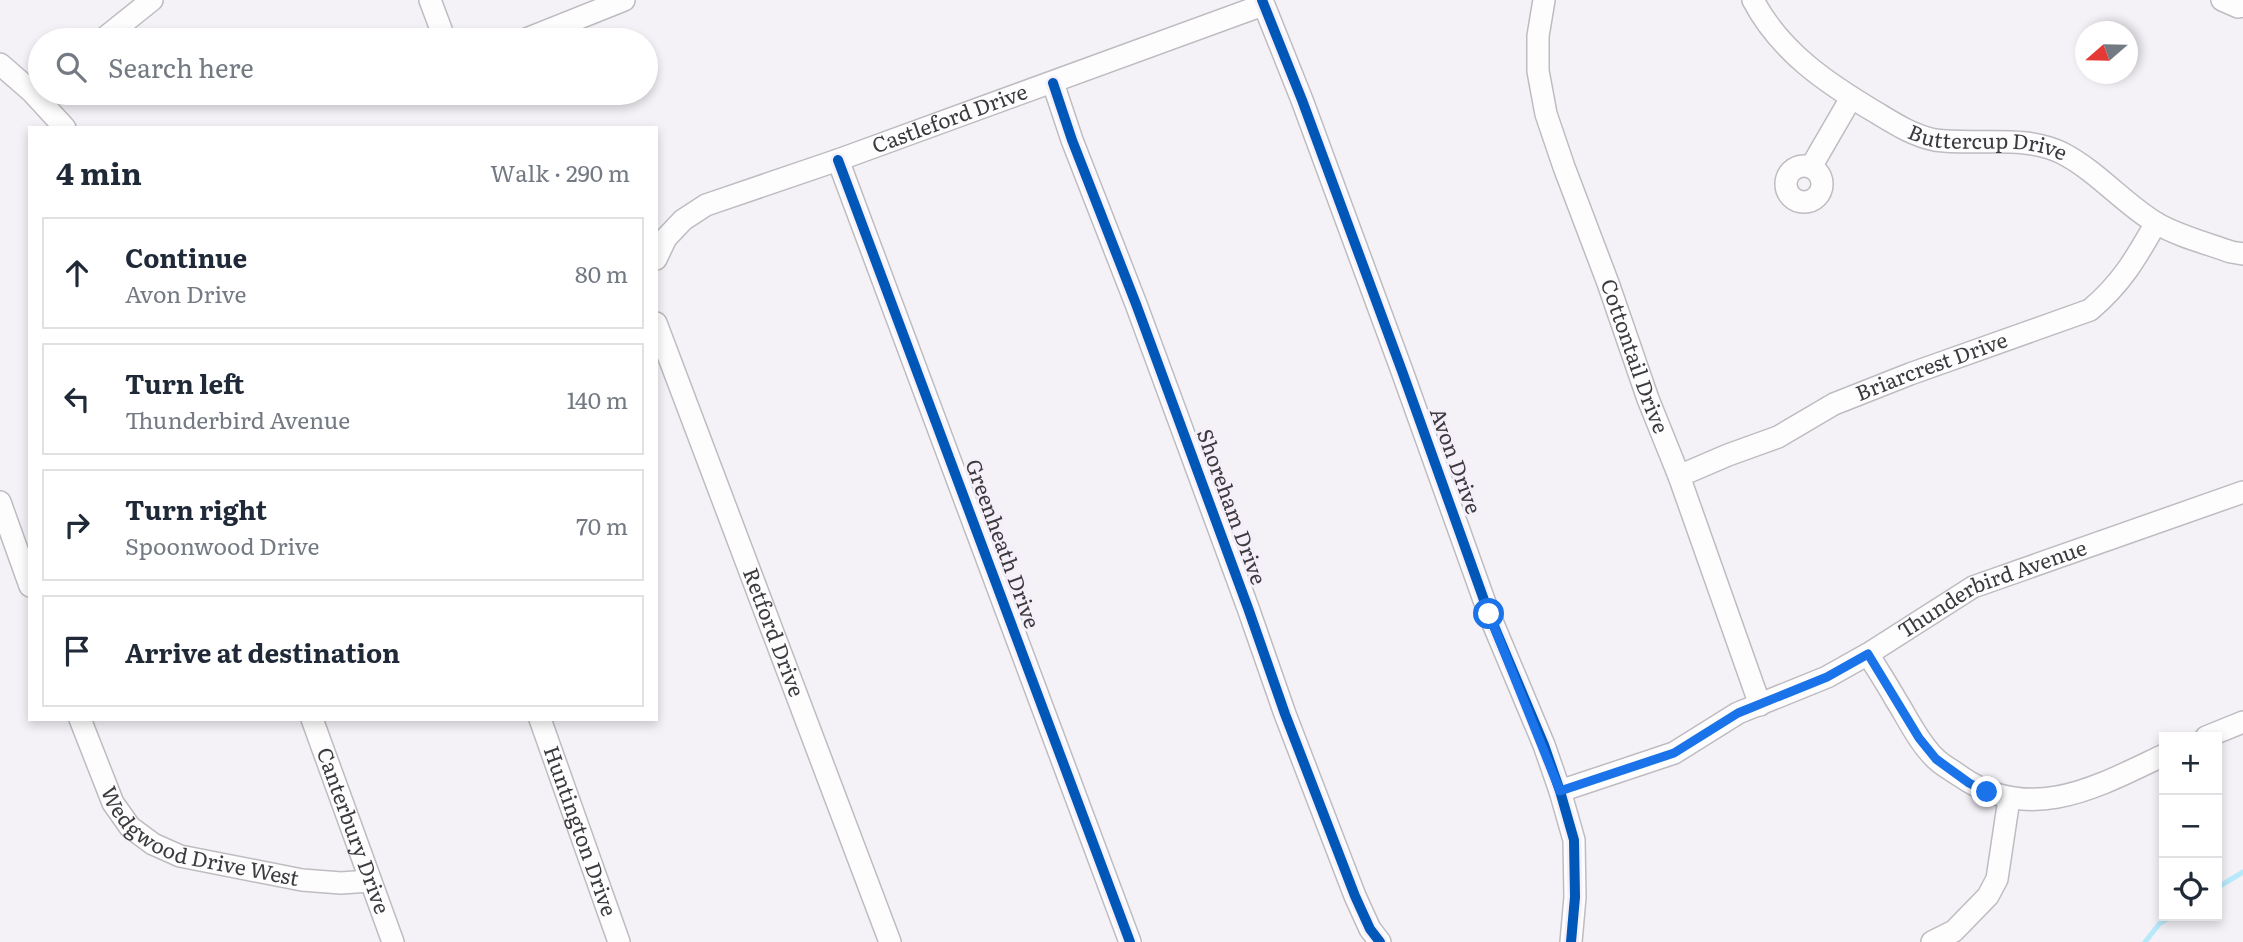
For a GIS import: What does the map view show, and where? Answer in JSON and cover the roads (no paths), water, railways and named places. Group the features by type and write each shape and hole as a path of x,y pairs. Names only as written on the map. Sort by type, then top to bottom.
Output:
{"street":[{"path":"117,28 152,0"},
{"path":"430,0 440,28"},
{"path":"554,28 624,0"},
{"name":"Cottontail Drive","path":"1544,0 1538,36 1538,71 1546,114 1760,705"},
{"name":"Buttercup Drive","path":"1753,0 1763,18 1788,49 1850,98 1906,130 1932,139 2034,144 2061,153 2093,173 2156,223 2231,252 2243,254"},
{"path":"2222,0 2238,7 2243,6"},
{"name":"Castleford Drive","path":"658,254 666,238 683,220 706,205 1053,83 1263,3"},
{"name":"Avon Drive","path":"1263,3 1302,100 1489,614 1560,791 1574,839 1575,897 1571,942"},
{"path":"0,64 28,82"},
{"name":"Shoreham Drive","path":"1053,83 1290,727 1355,896 1370,929 1380,942"},
{"path":"1811,167 1850,98"},
{"path":"49,105 64,126"},
{"name":"Greenheath Drive","path":"838,160 1130,942"},
{"name":"Briarcrest Drive","path":"1679,476 1778,437 1834,404 2091,310 2111,292 2134,262 2156,223"},
{"name":"Retford Drive","path":"658,328 890,942"},
{"name":"Thunderbird Avenue","path":"1560,791 1674,753 1738,713 1827,677 1973,587 2243,492"},
{"path":"0,502 28,580"},
{"path":"1868,654 1919,738 1936,759 1969,783 1987,792 2009,799 2058,798 2084,792 2159,757"},
{"name":"Wedgwood Drive West","path":"81,721 113,803 130,827 153,844 180,856 302,880 341,883 370,881"},
{"name":"Canterbury Drive","path":"313,721 393,942"},
{"name":"Huntington Drive","path":"541,721 620,942"},
{"path":"2218,732 2243,722"},
{"path":"1932,942 1954,931 1988,896 1997,879 2009,799"}],"waterway":[{"path":"2222,885 2243,872"},
{"path":"2145,942 2163,921"}]}
